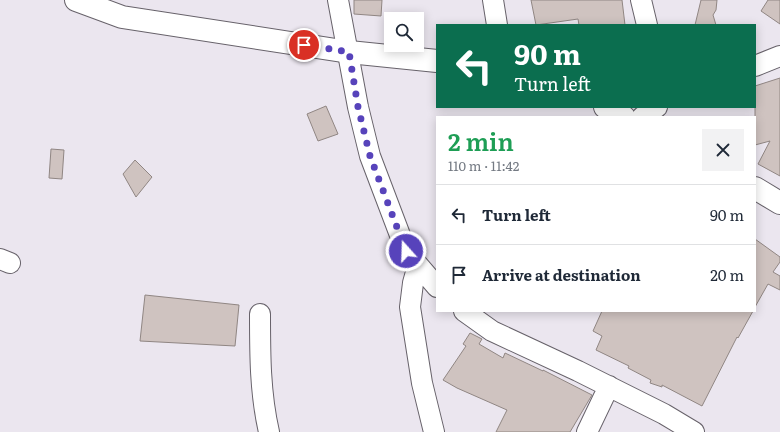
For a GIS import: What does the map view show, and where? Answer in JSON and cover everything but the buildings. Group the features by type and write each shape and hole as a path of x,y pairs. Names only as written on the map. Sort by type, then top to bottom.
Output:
{"main road":[{"path":"76,0 122,17 349,52 436,61"},
{"path":"607,108 622,116"},
{"path":"756,189 780,203"}],"street":[{"path":"338,0 349,52 358,107 370,156 406,251 436,286"},
{"path":"492,0 496,24"},
{"path":"641,0 647,24"},
{"path":"756,66 780,56"},
{"path":"644,116 656,108"},
{"path":"418,265 413,282 410,306 422,383 434,432"},
{"path":"465,312 492,331 609,386 664,414 694,432"},
{"path":"260,314 260,362 264,410 269,432"},
{"path":"587,432 609,386"}],"route":[{"path":"304,45 349,52 358,107 370,156 406,251"}]}
